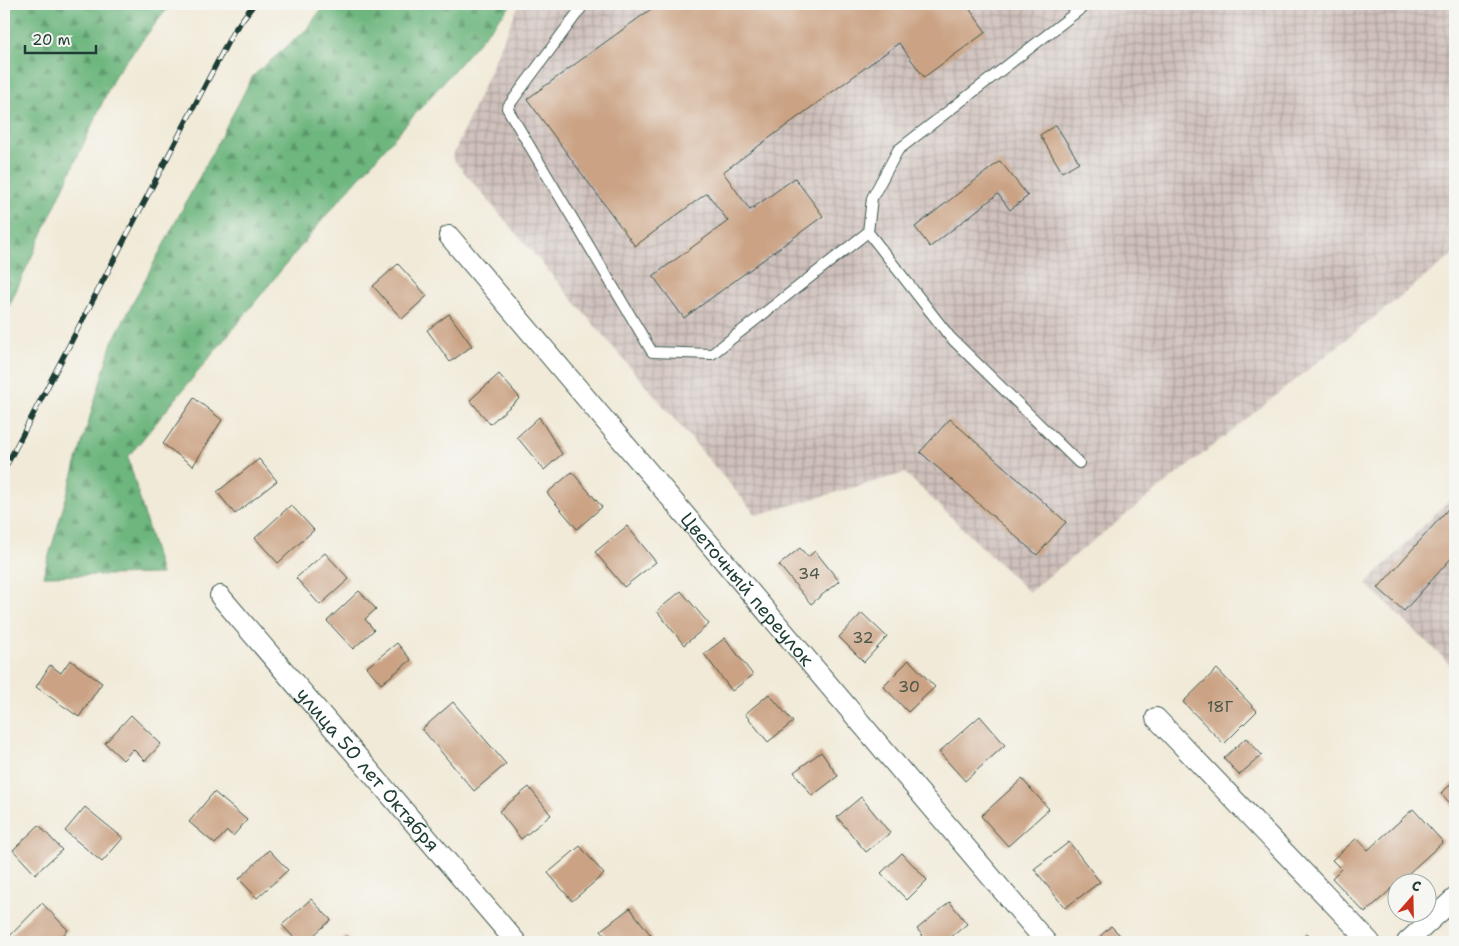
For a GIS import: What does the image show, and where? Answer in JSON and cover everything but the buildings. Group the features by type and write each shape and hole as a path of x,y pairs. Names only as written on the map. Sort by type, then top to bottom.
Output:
{"street":[{"name":"Цветочный переулок","path":"449,236 1046,942"},
{"name":"улица 50 лет Октября","path":"220,596 516,942"},
{"path":"1156,718 1370,942"},
{"path":"1407,942 1455,898"}],"lane":[{"path":"584,4 507,108 652,352 712,354 868,232"},
{"path":"1079,463 950,337 868,232 872,198 898,150 1086,4"}],"shaded area":[{"path":"519,4 1455,4 1455,253 1029,592 905,473 756,515 452,158"},
{"path":"1455,494 1455,669 1366,584"}],"green space":[{"path":"4,4 171,4 115,75 4,317"},
{"path":"325,4 512,4 328,213 128,457 161,574 43,576 112,342 253,76 307,29"}],"railway":[{"path":"4,470 233,32 254,4"}]}
